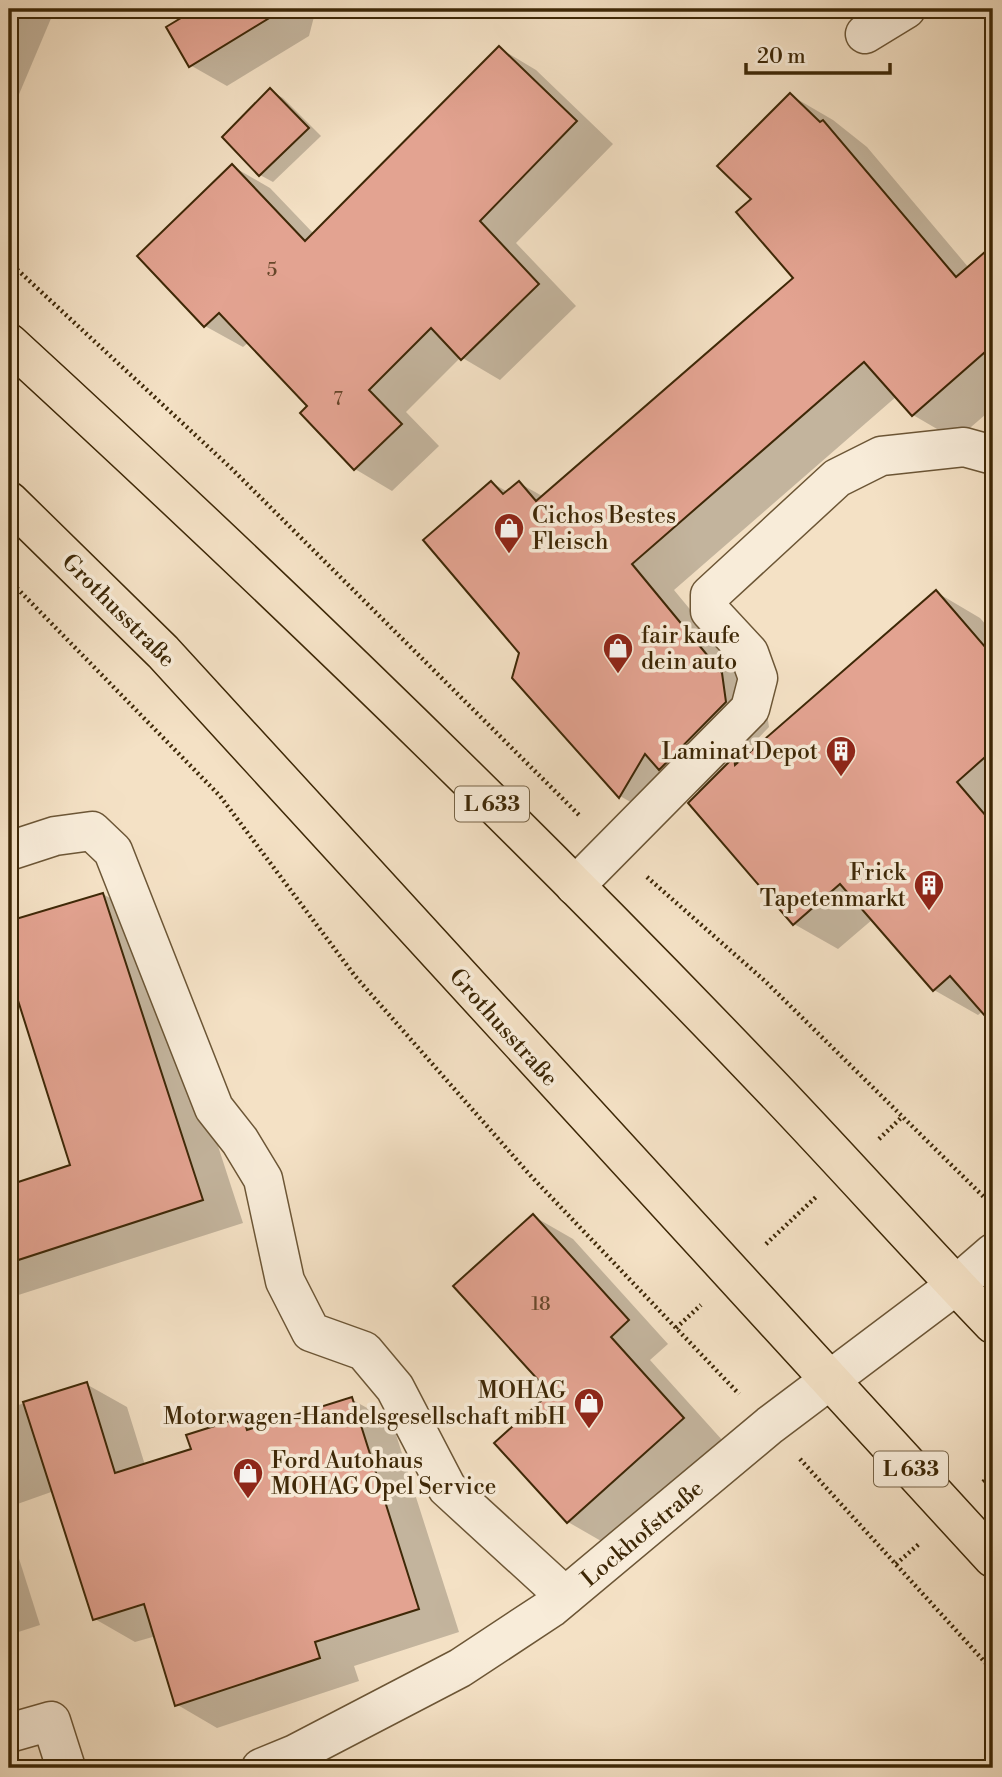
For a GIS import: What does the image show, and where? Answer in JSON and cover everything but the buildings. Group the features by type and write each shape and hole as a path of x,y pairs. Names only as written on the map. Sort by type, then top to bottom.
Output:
{"main road":[{"name":"L 633","path":"9,343 197,516 575,886 768,1083 993,1324"},
{"name":"Grothusstraße","path":"9,501 163,652 993,1558"}],"street":[{"path":"865,34 906,9"},
{"path":"575,886 750,709 758,678 750,653 710,611 710,595 837,478 881,456 964,447 993,455"},
{"path":"9,850 55,836 92,831 113,851 214,1108 240,1141 263,1180 285,1281 312,1332 364,1351 395,1388 447,1488 565,1596"},
{"name":"Lockhofstraße","path":"261,1768 295,1754 460,1668 565,1596 770,1425 956,1285 993,1253"},
{"path":"9,1733 51,1721 65,1768"}],"path":[{"path":"9,262 232,469 615,848 765,981 993,1206"},
{"path":"9,580 220,796 355,976 530,1175 743,1398"},
{"path":"876,1141 902,1117"},
{"path":"773,1238 821,1193"},
{"path":"676,1328 697,1309"},
{"path":"818,1479 993,1671"},
{"path":"896,1564 913,1549"}],"place":[{"name":"Cichos Bestes Fleisch","path":"509,555"},
{"name":"fair kaufe dein auto","path":"618,675"},
{"name":"Laminat Depot","path":"841,778"},
{"name":"Frick Tapetenmarkt","path":"929,912"},
{"name":"MOHAG Motorwagen-Handelsgesellschaft mbH","path":"589,1430"},
{"name":"Ford Autohaus MOHAG Opel Service","path":"248,1500"}]}
